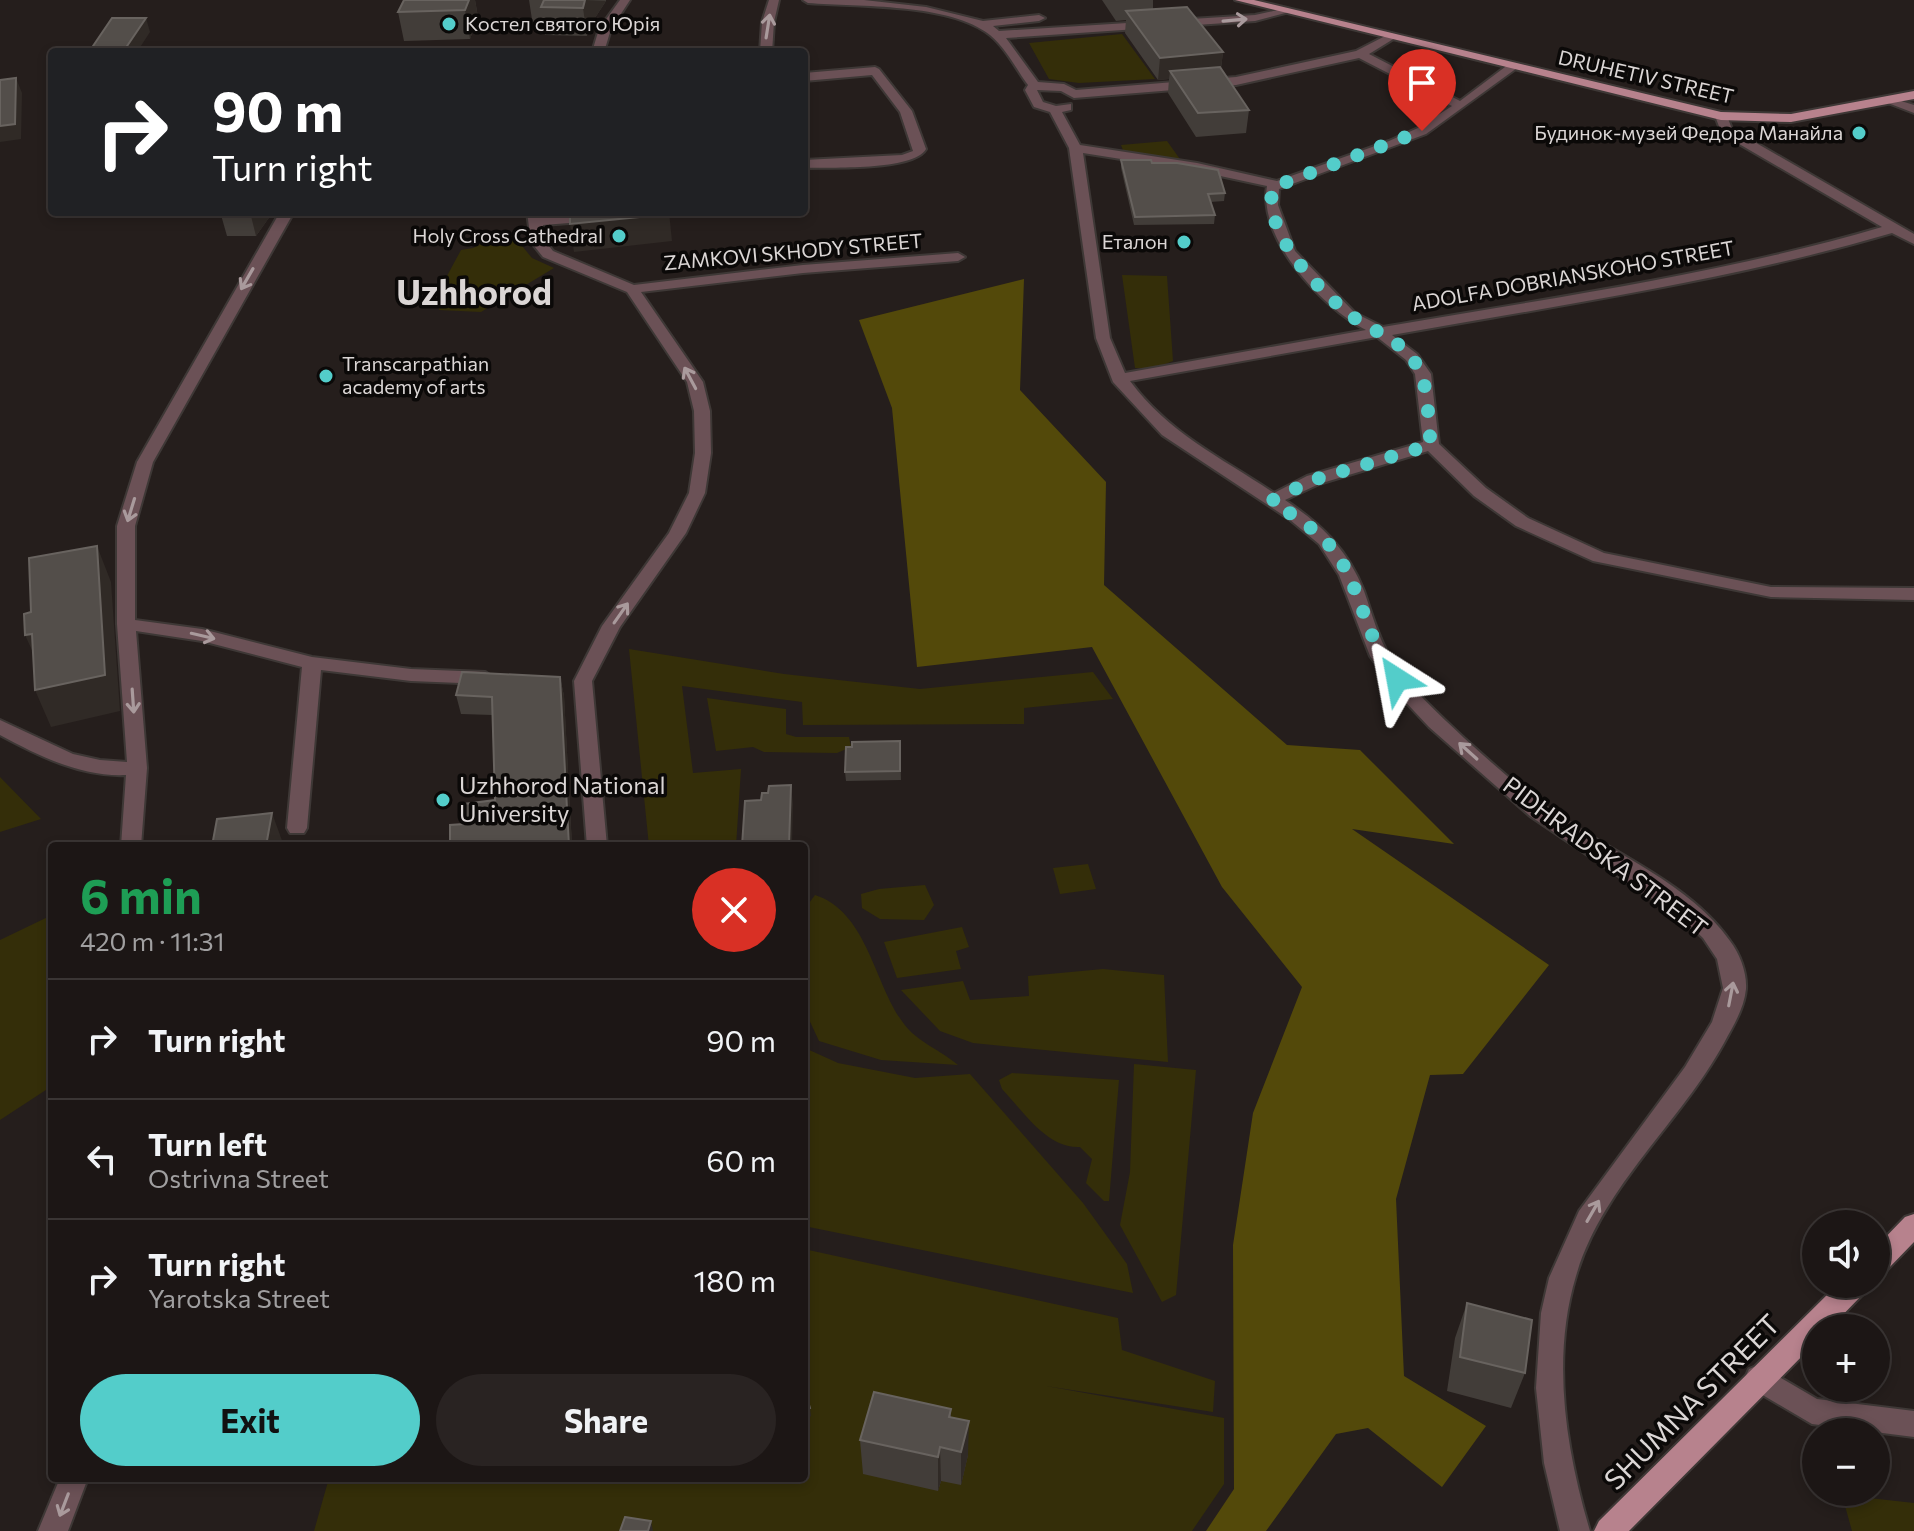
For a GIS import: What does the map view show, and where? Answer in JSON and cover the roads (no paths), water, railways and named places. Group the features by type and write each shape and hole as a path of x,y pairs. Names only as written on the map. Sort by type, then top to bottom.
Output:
{"main road":[{"name":"DRUHETIV STREET","path":"1240,0 1721,116 1791,118 1914,95"},
{"path":"1890,1250 1914,1225"},
{"name":"SHUMNA STREET","path":"1609,1531 1842,1298"}],"street":[{"path":"599,48 605,29 625,0"},
{"path":"766,48 768,22 774,0"},
{"path":"808,0 957,16 984,24 1039,18"},
{"path":"847,0 864,5"},
{"path":"1031,8 1045,32"},
{"path":"997,35 1246,19 1287,11"},
{"path":"984,24 997,35 1034,85 1064,88 1074,94 1212,84 1360,54 1391,36"},
{"path":"1360,54 1461,106"},
{"path":"1513,66 1422,131 1273,187 1271,205 1289,252 1350,316 1377,330 1412,357 1423,374 1431,445 1480,492 1522,522 1599,557 1771,592 1914,594"},
{"path":"808,77 875,71 906,111 920,149 904,159 808,164"},
{"name":"PIDHRADSKA STREET","path":"1034,85 1031,90 1038,104 1055,110 1075,148 1086,202 1103,338 1118,379 1129,395 1161,427 1325,540 1337,554 1379,654 1427,713 1548,819 1664,895 1706,929 1723,948 1732,969 1735,991 1719,1031 1696,1072 1597,1204 1574,1246 1561,1282 1552,1336 1552,1399 1562,1492 1575,1531"},
{"path":"1055,110 1069,106 1074,94"},
{"path":"1892,100 1914,109"},
{"path":"1721,116 1726,131 1914,240"},
{"path":"1075,148 1197,167 1278,185"},
{"path":"131,842 137,768 126,624 126,526 145,462 285,216"},
{"path":"596,842 576,680 677,533 697,493 703,453 702,411 695,382 632,289 548,254 538,242 535,217 605,217"},
{"name":"ADOLFA DOBRIANSKOHO STREET","path":"1118,379 1377,330 1713,273 1809,253 1891,229"},
{"name":"ZAMKOVI SKHODY STREET","path":"632,289 789,270 958,257"},
{"path":"1271,501 1313,480 1431,445"},
{"path":"126,624 202,635 312,663 411,675 501,679"},
{"path":"297,828 312,663"},
{"path":"0,727 53,755 91,767 137,768"},
{"path":"1759,1378 1812,1411 1914,1424"},
{"path":"53,1531 72,1482"}],"place":[{"name":"Костел святого Юрія","path":"449,24"},
{"name":"Будинок-музей Федора Манайла","path":"1859,133"},
{"name":"Holy Cross Cathedral","path":"619,236"},
{"name":"Еталон","path":"1184,242"},
{"name":"Transcarpathian academy of arts","path":"326,376"},
{"name":"Uzhhorod National University","path":"443,800"}],"district":[{"name":"Uzhhorod","path":"474,293"}]}
